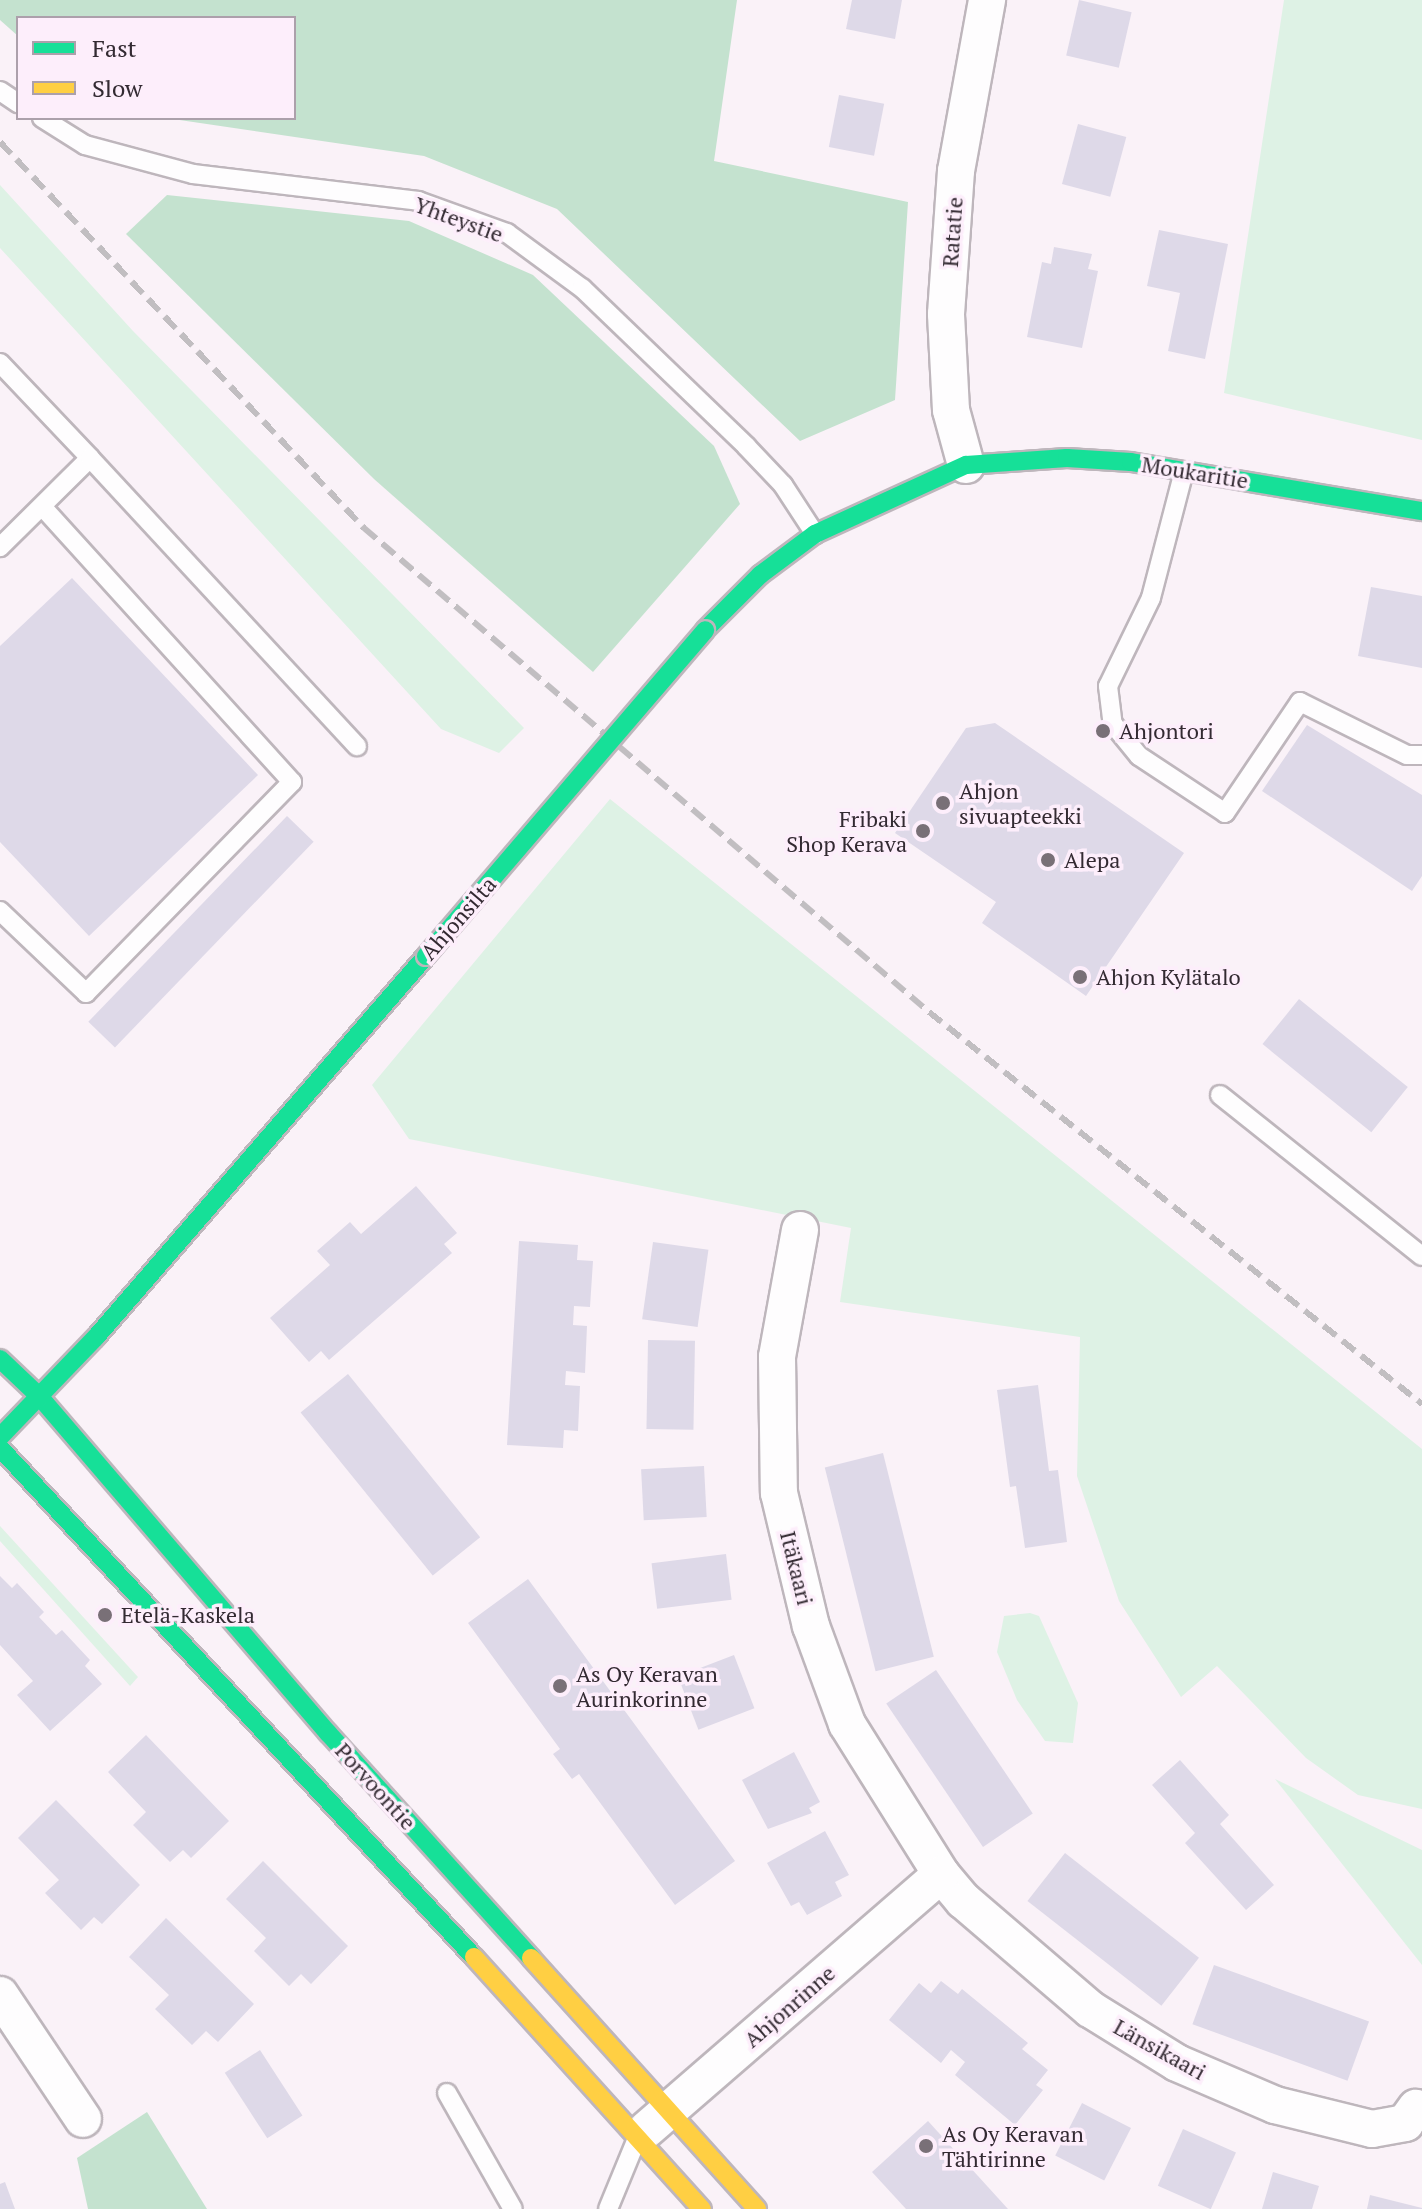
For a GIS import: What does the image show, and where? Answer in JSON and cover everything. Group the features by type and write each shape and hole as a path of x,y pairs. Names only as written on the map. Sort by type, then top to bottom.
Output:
{"street":[{"name":"Ratatie","path":"966,465 951,410 946,314 956,171 987,0"},
{"name":"Moukaritie","path":"966,465 1067,458 1184,470 1422,511"},
{"name":"Ahjonsilta","path":"0,1437 426,956 705,630 760,575 815,534 966,465"},
{"name":"Itäkaari","path":"800,1230 777,1357 779,1493 811,1626 847,1724 941,1874"},
{"name":"Porvoontie","path":"0,1359 39,1396 328,1733 757,2209"},
{"name":"Porvoontie","path":"0,1448 296,1762 702,2209"},
{"name":"Länsikaari","path":"941,1874 964,1901 1090,2009 1177,2063 1275,2105 1372,2129 1405,2123 1416,2108"},
{"name":"Ahjonrinne","path":"637,2138 941,1874"},
{"path":"0,1995 83,2119"}],"lane":[{"name":"Yhteystie","path":"45,120 85,145 193,174 418,201 507,233 582,288 746,446 783,485 815,534"},
{"path":"0,363 357,746"},
{"path":"0,547 90,458"},
{"path":"1184,470 1151,598 1108,686 1113,724 1139,756 1225,813 1300,702 1407,755 1422,755"},
{"path":"0,911 86,993 292,782 42,506"},
{"path":"1220,1095 1422,1256"},
{"path":"447,2093 513,2209"},
{"path":"608,2209 637,2138"}],"green space":[{"path":"0,0 737,0 714,161 908,202 895,400 800,441 557,209 424,156 180,120 296,120 296,16 16,16 16,34 0,20"},
{"path":"1284,0 1422,0 1422,440 1224,393"},
{"path":"0,185 133,331 524,728 499,753 441,729 0,248"},
{"path":"167,195 409,221 533,275 714,446 740,504 593,672 374,479 126,234"},
{"path":"610,799 1422,1449 1422,1809 1358,1795 1306,1758 1217,1666 1181,1697 1119,1601 1077,1476 1080,1337 840,1302 851,1228 409,1139 372,1085"},
{"path":"0,1526 138,1677 130,1686 0,1541"},
{"path":"1030,1613 1039,1616 1078,1703 1073,1743 1045,1741 1017,1700 997,1652 1004,1616"},
{"path":"1275,1779 1422,1850 1422,1965"},
{"path":"147,2112 207,2209 88,2209 77,2158"}],"building":[{"path":"852,0 902,0 895,39 846,29"},
{"path":"1079,0 1132,12 1119,68 1066,56"},
{"path":"839,95 884,104 874,156 829,147"},
{"path":"1078,124 1126,137 1110,197 1062,184"},
{"path":"1159,230 1228,244 1205,359 1168,351 1180,293 1147,286"},
{"path":"1054,247 1092,254 1088,269 1098,271 1082,348 1027,337 1042,262 1051,264"},
{"path":"72,578 258,775 89,936 0,842 0,646"},
{"path":"1371,587 1422,596 1422,668 1358,656"},
{"path":"995,723 1184,853 1086,996 982,923 996,902 895,833 966,728"},
{"path":"1307,725 1422,795 1422,876 1412,891 1262,791"},
{"path":"287,816 314,842 115,1047 88,1022"},
{"path":"1299,999 1408,1087 1371,1132 1262,1044"},
{"path":"416,1186 457,1233 444,1244 452,1253 329,1360 321,1351 309,1362 270,1318 330,1265 317,1251 350,1222 361,1234"},
{"path":"519,1241 578,1245 577,1260 593,1261 590,1307 574,1306 573,1325 587,1326 585,1373 566,1371 565,1385 580,1386 578,1431 564,1430 563,1448 507,1445"},
{"path":"653,1242 708,1250 698,1327 642,1319"},
{"path":"648,1340 695,1341 693,1430 646,1429"},
{"path":"348,1374 480,1537 433,1576 301,1412"},
{"path":"1038,1385 1049,1471 1058,1470 1067,1542 1025,1548 1016,1486 1010,1487 997,1390"},
{"path":"883,1453 934,1657 876,1671 825,1468"},
{"path":"704,1466 707,1517 644,1520 641,1469"},
{"path":"726,1554 732,1600 657,1609 652,1563"},
{"path":"0,1576 12,1588 17,1583 44,1612 39,1617 56,1635 62,1630 90,1660 85,1666 102,1684 50,1731 17,1695 33,1681 0,1645"},
{"name":"As Oy Keravan Aurinkorinne","path":"528,1579 735,1861 675,1905 579,1774 572,1779 553,1754 560,1749 468,1623"},
{"path":"734,1655 754,1708 698,1730 678,1677"},
{"path":"936,1670 1033,1813 983,1847 886,1704"},
{"path":"146,1735 229,1821 191,1858 183,1850 170,1862 133,1825 146,1812 108,1772"},
{"path":"794,1752 820,1802 809,1808 812,1813 768,1829 742,1780"},
{"path":"1180,1760 1229,1815 1220,1824 1274,1885 1246,1910 1185,1843 1195,1833 1152,1785"},
{"path":"56,1800 140,1885 102,1924 94,1917 81,1930 45,1893 59,1880 18,1838"},
{"path":"825,1831 849,1875 835,1882 842,1896 807,1915 799,1902 791,1906 767,1863"},
{"path":"1065,1853 1199,1958 1161,2006 1027,1901"},
{"path":"263,1861 348,1946 311,1984 301,1974 289,1986 254,1951 266,1938 226,1899"},
{"path":"166,1918 254,2004 218,2042 206,2031 192,2045 155,2009 169,1995 129,1957"},
{"path":"1214,1965 1369,2021 1348,2081 1192,2024"},
{"path":"941,1981 958,1994 962,1989 1028,2043 1022,2049 1048,2070 1036,2085 1043,2090 1015,2125 955,2075 965,2062 951,2050 941,2063 889,2020 919,1983 931,1993"},
{"path":"260,2050 302,2115 267,2138 225,2073"},
{"path":"1082,2103 1131,2128 1104,2181 1055,2156"},
{"name":"As Oy Keravan Tähtirinne","path":"928,2121 1008,2209 906,2209 872,2172"},
{"path":"1183,2129 1236,2153 1211,2209 1158,2186"},
{"path":"1273,2172 1319,2186 1312,2209 1262,2209"},
{"path":"5,2182 15,2209 0,2209 0,2184"},
{"path":"1370,2195 1422,2208 1422,2209 1367,2209"}],"railway":[{"path":"0,142 364,528 929,1012 1422,1404"}],"traffic: fast":[{"path":"705,630 760,575 815,534 966,465 1067,458 1131,462 1422,511"},
{"path":"426,956 705,630"},
{"path":"0,1437 96,1337 426,956"},
{"path":"0,1359 39,1396 328,1733 531,1958"},
{"path":"0,1448 474,1957"}],"traffic: slow":[{"path":"474,1957 702,2209"},
{"path":"531,1958 757,2209"}],"place":[{"name":"Ahjontori","path":"1103,731"},
{"name":"Ahjon sivuapteekki","path":"943,803"},
{"name":"Fribaki Shop Kerava","path":"923,831"},
{"name":"Alepa","path":"1048,860"},
{"name":"Ahjon Kylätalo","path":"1080,977"},
{"name":"Etelä-Kaskela","path":"105,1615"},
{"name":"As Oy Keravan Aurinkorinne","path":"560,1686"},
{"name":"As Oy Keravan Tähtirinne","path":"926,2146"}]}
